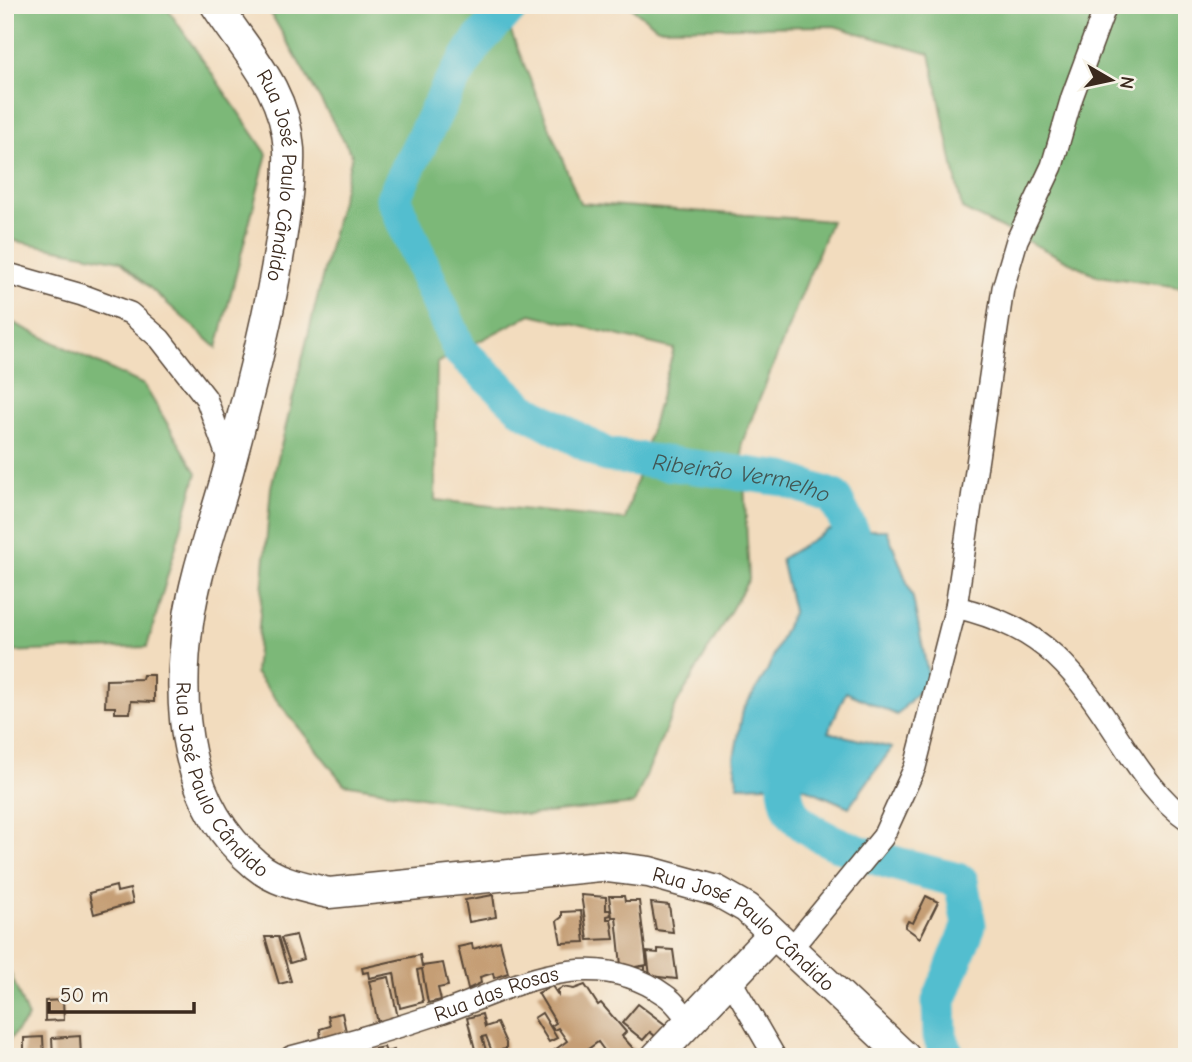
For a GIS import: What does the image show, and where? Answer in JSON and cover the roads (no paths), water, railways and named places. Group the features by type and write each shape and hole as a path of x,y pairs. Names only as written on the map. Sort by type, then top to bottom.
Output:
{"street":[{"name":"Rua José Paulo Cândido","path":"216,5 267,75 282,113 289,147 288,187 275,285 188,620 182,679 186,745 203,794 220,826 256,865 289,883 329,893 600,866 649,872 716,891 747,908 905,1057"},
{"path":"656,1057 731,981 782,942 857,871 883,837 915,767 956,607 1003,288 1017,240 1052,166 1072,97 1106,5"},
{"path":"5,273 82,295 130,313 160,339 206,398 230,464"},
{"path":"956,607 1005,622 1039,640 1062,658 1136,764 1175,810 1187,819"},
{"name":"Rua das Rosas","path":"291,1057 392,1030 516,982 566,971 620,975 666,995 691,1023"},
{"path":"731,981 775,1057"}],"water":[{"path":"828,530 887,530 913,598 929,680 897,715 846,692 828,732 892,748 849,807 796,784 738,786 734,758 743,710 767,671 793,611 781,559"}],"waterway":[{"name":"Ribeirão Vermelho","path":"513,5 478,41 447,90 393,198 460,351 523,409 606,455 784,479 834,497 851,530 857,576"},
{"name":"Ribeirão Vermelho","path":"791,737 786,764 786,794 792,812 804,825 845,847 870,856 961,881 969,925 939,1001 940,1036 948,1057"}]}
